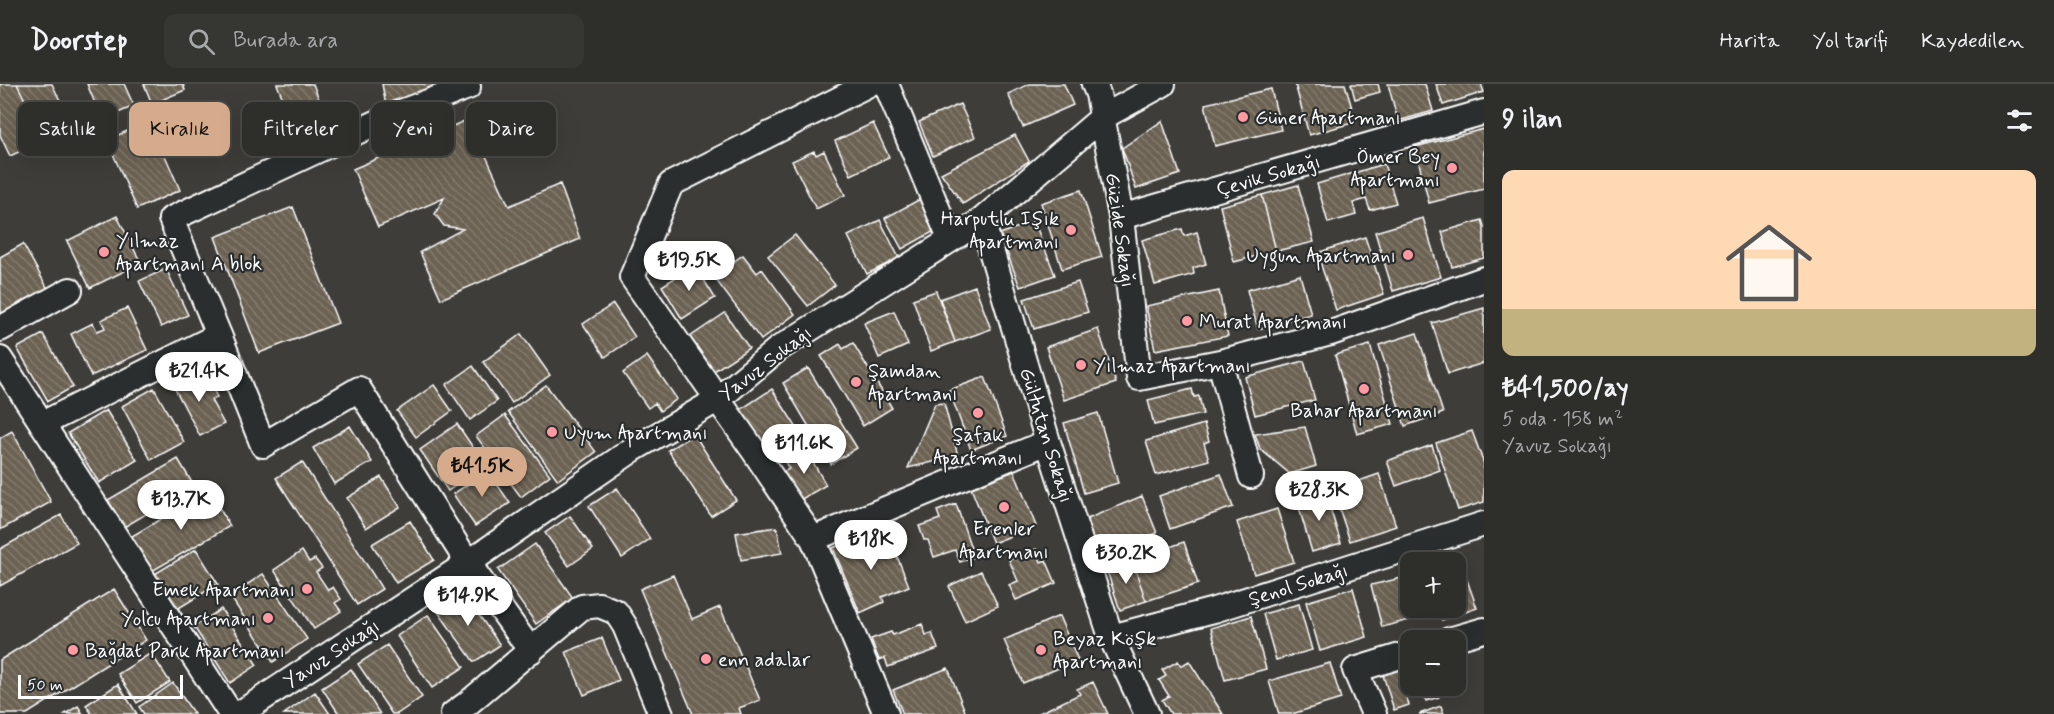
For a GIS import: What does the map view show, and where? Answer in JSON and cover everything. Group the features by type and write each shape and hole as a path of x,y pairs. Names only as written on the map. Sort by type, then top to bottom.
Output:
{"street":[{"path":"869,84 671,183 632,277 813,539 886,714"},
{"path":"886,84 950,239"},
{"name":"Güzide Sokağı","path":"1094,84 1103,117 1121,217 1139,378 1220,362"},
{"name":"Yavuz Sokağı","path":"239,714 468,563 632,450 717,400 778,349 982,220 1103,117 1163,84"},
{"path":"472,85 393,115 171,219 263,445 359,389 468,563 531,651"},
{"name":"Çevik Sokağı","path":"1121,217 1484,112"},
{"name":"Gültutan Sokağı","path":"982,220 1048,442 1111,637 1147,714"},
{"path":"1251,476 1220,362 1331,333 1484,279"},
{"path":"0,329 70,290"},
{"path":"42,424 219,335"},
{"path":"0,359 231,714"},
{"path":"813,539 1048,442"},
{"name":"Şenol Sokağı","path":"1111,637 1225,607 1484,524"},
{"path":"464,711 582,607 599,604 616,612 625,626 661,714"},
{"path":"1466,635 1484,630"},
{"path":"1374,714 1355,670 1400,655"}],"building":[{"path":"0,84 17,84 26,102 18,102 18,152 10,156 0,135"},
{"path":"17,84 52,84 61,102 26,102"},
{"path":"87,84 124,84 132,102 129,102 129,108 117,113 117,102 94,102"},
{"path":"144,84 183,84 185,90 157,102 151,102"},
{"path":"277,84 313,84 320,102 284,102"},
{"path":"382,84 439,84 396,102 385,102"},
{"path":"1029,84 1064,84 1073,105 1023,127 1008,94"},
{"path":"1295,84 1345,84 1356,122 1309,135"},
{"path":"1351,84 1378,84 1380,92 1355,99"},
{"path":"1388,84 1425,84 1433,111 1398,121"},
{"path":"1436,84 1481,84 1484,92 1443,105"},
{"name":"Güner Apartmanı","path":"1271,89 1281,130 1215,146 1205,104"},
{"path":"960,104 975,137 933,156 919,122"},
{"path":"466,120 466,156 486,156 509,206 560,184 580,239 441,299 420,252 463,229 444,226 435,214 444,198 378,227 353,169 383,156 454,156 454,125"},
{"path":"1162,121 1180,174 1136,189 1122,148"},
{"path":"873,123 889,157 851,175 835,141"},
{"name":"Ömer Bey Apartmanı","path":"1484,129 1484,189 1429,203 1415,147"},
{"path":"129,130 129,156 165,156 180,190 137,209 114,156 117,156 117,136"},
{"path":"1015,135 1029,161 963,204 941,173"},
{"path":"814,151 816,155 824,151 845,195 816,209 792,161"},
{"path":"1384,164 1396,203 1370,210 1366,199 1353,203 1356,215 1328,223 1317,184"},
{"path":"1298,185 1314,242 1276,251 1262,195"},
{"name":"Harputlu Işık Apartmanı","path":"1081,190 1102,257 1062,269 1041,203"},
{"path":"1262,195 1276,251 1234,262 1220,206"},
{"path":"924,197 940,228 902,249 885,218"},
{"path":"293,207 338,323 259,353 215,237"},
{"name":"Yılmaz Apartmanı A blok","path":"117,216 141,263 90,288 67,241"},
{"name":"Uygun Apartmanı","path":"1423,218 1441,277 1393,291 1375,232"},
{"path":"880,220 899,258 867,274 848,236"},
{"path":"1482,220 1484,258 1452,267 1442,232"},
{"path":"1034,221 1055,275 1020,287 1000,234"},
{"path":"1182,229 1184,236 1197,232 1206,264 1193,268 1194,274 1155,285 1142,240"},
{"path":"795,235 835,285 808,306 768,256"},
{"path":"1365,237 1384,294 1336,310 1317,253"},
{"path":"23,244 49,291 1,317 0,257"},
{"path":"743,255 757,273 762,269 795,314 761,340 713,276"},
{"path":"695,265 715,298 682,319 662,286"},
{"path":"166,269 188,315 161,327 139,281"},
{"path":"1300,275 1311,314 1258,329 1247,290"},
{"path":"1078,282 1088,312 1034,329 1024,299"},
{"path":"975,286 991,329 955,342 940,299"},
{"path":"936,291 955,342 931,351 913,299"},
{"name":"Murat Apartmanı","path":"1219,291 1228,336 1155,350 1146,306"},
{"path":"613,304 635,337 605,357 583,324"},
{"path":"127,308 147,350 91,376 71,334 93,323 97,331 105,328 101,320"},
{"path":"1484,308 1484,363 1448,374 1432,323"},
{"path":"894,311 908,345 879,358 864,323"},
{"path":"725,313 749,348 714,371 690,337"},
{"name":"Yılmaz Apartmanı","path":"1098,329 1116,383 1064,400 1046,347"},
{"path":"1417,333 1443,413 1405,426 1379,345"},
{"path":"43,334 73,387 48,401 17,348"},
{"path":"521,334 550,375 512,403 483,362"},
{"name":"Şamdan Apartmanı","path":"853,343 892,408 863,426 821,356 840,344 843,349"},
{"name":"Bahar Apartmanı","path":"1370,345 1393,424 1357,434 1335,355"},
{"path":"647,356 677,399 660,411 655,403 648,408 623,373"},
{"path":"1304,361 1315,400 1255,415 1245,377"},
{"path":"473,366 497,401 470,420 446,385"},
{"path":"808,368 857,448 831,464 783,383"},
{"path":"198,372 200,377 205,374 217,397 211,400 224,424 200,436 173,385"},
{"name":"Şafak Apartmanı","path":"985,377 1007,436 971,450 949,390"},
{"path":"434,385 452,411 416,437 397,411"},
{"name":"Uyum Apartmanı","path":"546,385 596,452 558,480 508,412"},
{"path":"154,388 184,442 151,460 122,406"},
{"path":"772,389 802,436 771,456 740,410"},
{"path":"1192,389 1194,397 1199,396 1203,414 1154,425 1148,400"},
{"path":"944,403 958,456 908,468 935,404"},
{"path":"106,410 137,460 99,483 68,433"},
{"path":"1098,413 1118,483 1084,493 1064,423"},
{"path":"505,415 550,475 521,497 476,436"},
{"path":"457,424 485,465 448,491 420,450"},
{"path":"1204,424 1209,441 1204,443 1209,460 1156,475 1146,441"},
{"path":"350,426 372,462 334,484 313,448"},
{"path":"1305,427 1316,466 1290,474 1260,449 1255,434"},
{"path":"12,431 51,502 0,530 0,438"},
{"path":"1472,431 1484,464 1484,502 1458,510 1436,443"},
{"path":"694,434 736,500 711,516 668,450"},
{"path":"1432,445 1440,470 1396,486 1387,461"},
{"path":"806,450 826,485 800,500 783,472 789,469 785,462"},
{"path":"178,459 194,486 124,527 108,500"},
{"path":"302,462 382,589 357,605 276,478"},
{"path":"488,471 510,503 475,526 453,494"},
{"name":"Erenler Apartmanı","path":"1014,471 1036,526 993,543 971,488"},
{"path":"1221,474 1233,507 1170,529 1159,496"},
{"path":"1379,474 1396,526 1350,541 1333,490"},
{"path":"381,477 400,507 366,528 347,498"},
{"path":"617,488 650,539 622,558 589,506"},
{"path":"209,491 230,526 152,571 132,536"},
{"path":"1325,492 1341,543 1312,552 1297,501"},
{"path":"1142,496 1157,533 1095,558 1080,522"},
{"path":"956,504 974,557 960,562 955,550 934,557 928,540 924,540 919,526 940,519 937,511"},
{"path":"1277,509 1294,562 1254,574 1237,522"},
{"path":"61,515 77,543 0,586 0,549"},
{"path":"570,516 593,549 569,566 545,533"},
{"path":"410,521 434,560 396,583 372,544"},
{"path":"777,527 782,553 741,560 736,533"},
{"path":"888,534 909,586 882,597 884,602 860,613 833,548 857,538 860,545"},
{"path":"1184,542 1198,584 1146,601 1132,560"},
{"path":"535,544 573,598 536,624 498,570"},
{"path":"196,549 218,584 174,611 153,575"},
{"path":"1036,549 1041,562 1046,560 1056,583 1016,600 1009,585 1018,581 1009,560"},
{"name":"Emek Apartmanı","path":"302,551 309,562 315,559 322,568 316,572 328,590 333,587 341,599 335,603 341,611 314,629 274,570"},
{"path":"1132,560 1146,601 1120,610 1106,568"},
{"path":"981,571 998,606 965,621 949,586"},
{"name":"Yolcu Apartmanı","path":"263,574 307,639 273,662 230,596"},
{"name":"enn adalar","path":"673,575 692,619 720,607 760,700 739,708 741,714 693,714 640,589"},
{"path":"1466,577 1477,608 1466,612"},
{"path":"1400,578 1400,618 1417,618 1382,627 1371,585"},
{"path":"1353,588 1367,637 1320,651 1306,602"},
{"name":"Bağdat Park Apartmanı","path":"114,589 146,640 27,714 0,714 0,660"},
{"path":"462,591 500,645 474,662 436,609"},
{"path":"1299,604 1312,650 1276,660 1263,614"},
{"path":"221,609 257,665 230,683 194,627"},
{"path":"428,615 464,667 432,688 397,636"},
{"name":"Beyaz Köşk Apartmanı","path":"1059,616 1078,660 1023,683 1004,640"},
{"path":"1251,616 1266,669 1225,680 1211,628"},
{"path":"922,624 926,635 932,633 938,649 888,667 885,658 879,660 871,639 891,632 893,635"},
{"path":"602,638 619,680 584,695 566,652"},
{"path":"387,645 422,697 397,714 392,714 358,664"},
{"path":"151,653 170,682 137,703 118,674"},
{"path":"1178,661 1181,666 1189,661 1223,714 1171,714 1162,700 1169,696 1159,680 1166,676 1162,670"},
{"path":"1330,663 1341,699 1292,714 1279,714 1269,681"},
{"path":"948,668 966,714 903,714 893,690"},
{"path":"351,669 380,714 339,714 322,688"},
{"path":"1400,669 1400,696 1406,696 1409,705 1394,710 1383,675"},
{"path":"1093,682 1108,714 1037,714 1080,694 1077,689"},
{"path":"173,683 194,714 144,714 139,707"},
{"path":"118,684 137,714 92,714 86,705"},
{"path":"315,692 330,714 284,714"},
{"path":"1424,696 1439,696 1439,697 1426,701"},
{"path":"78,706 83,714 65,714"},
{"path":"1441,706 1444,714 1419,714"}],"place":[{"name":"Güner Apartmanı","path":"1243,117"},
{"name":"Ömer Bey Apartmanı","path":"1452,168"},
{"name":"Harputlu Işık Apartmanı","path":"1071,230"},
{"name":"Yılmaz Apartmanı A blok","path":"104,252"},
{"name":"Uygun Apartmanı","path":"1408,255"},
{"name":"Murat Apartmanı","path":"1187,321"},
{"name":"Yılmaz Apartmanı","path":"1081,365"},
{"name":"Şamdan Apartmanı","path":"856,382"},
{"name":"Bahar Apartmanı","path":"1364,389"},
{"name":"Şafak Apartmanı","path":"978,413"},
{"name":"Uyum Apartmanı","path":"552,432"},
{"name":"Erenler Apartmanı","path":"1004,507"},
{"name":"Emek Apartmanı","path":"307,589"},
{"name":"Yolcu Apartmanı","path":"268,618"},
{"name":"Bağdat Park Apartmanı","path":"73,650"},
{"name":"Beyaz Köşk Apartmanı","path":"1041,650"},
{"name":"enn adalar","path":"706,659"}]}
